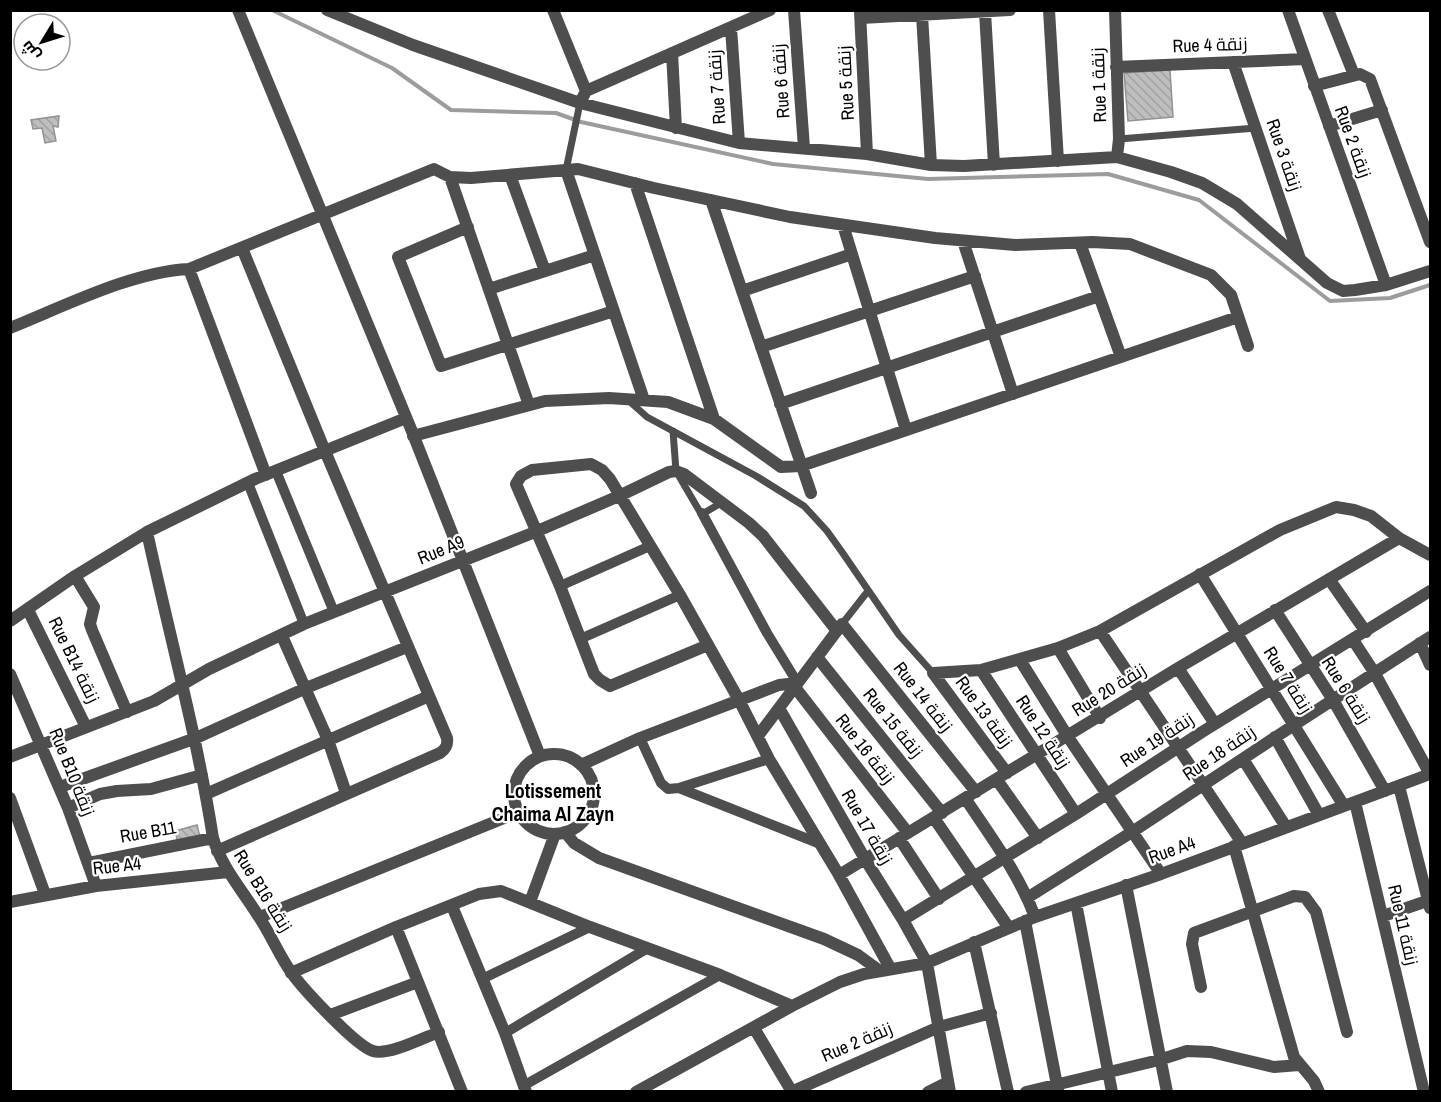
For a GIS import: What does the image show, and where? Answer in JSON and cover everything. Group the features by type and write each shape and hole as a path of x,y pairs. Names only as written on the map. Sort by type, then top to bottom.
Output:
{"street":[{"path":"238,10 413,435 540,756"},
{"path":"327,10 413,45 580,103 739,143 867,154 931,165 994,165 1118,157 1171,172 1219,191 1327,283 1343,291 1386,285 1431,271"},
{"path":"553,10 586,91"},
{"path":"580,103 586,91 770,10"},
{"name":"Rue 6 زنقة","path":"794,10 804,148"},
{"path":"860,14 922,15 1010,10"},
{"path":"1049,10 1058,161"},
{"name":"Rue 1 زنقة","path":"1115,10 1118,157"},
{"name":"Rue 2 زنقة","path":"1288,10 1386,285"},
{"path":"1328,10 1354,75"},
{"path":"985,12 994,165"},
{"name":"Rue 5 زنقة","path":"860,14 867,154"},
{"path":"922,15 931,165"},
{"name":"Rue 7 زنقة","path":"731,28 739,143"},
{"path":"672,53 676,128"},
{"name":"Rue 4 زنقة","path":"1116,67 1305,59"},
{"name":"Rue 3 زنقة","path":"1233,62 1301,261"},
{"path":"1314,86 1354,75 1363,74 1370,79 1431,242"},
{"path":"1329,126 1382,110"},
{"path":"10,328 145,276 165,270 189,268 434,169 450,177 578,169 790,217 843,225 1015,245 1130,244 1211,275 1231,295 1248,346"},
{"path":"566,170 644,400"},
{"path":"510,175 545,271"},
{"path":"450,177 529,405"},
{"path":"635,183 714,419"},
{"path":"711,200 810,493"},
{"path":"843,225 906,430"},
{"path":"468,227 398,257 441,366 614,311"},
{"path":"963,240 1013,394"},
{"path":"1080,243 1121,357"},
{"path":"217,851 444,750 447,738 242,248"},
{"path":"742,291 852,254"},
{"path":"489,289 595,255"},
{"path":"189,268 271,473 334,612"},
{"path":"761,347 975,276"},
{"path":"780,404 1099,296"},
{"path":"413,435 545,401 609,398 644,400 668,402 714,419 781,467 801,466 1238,317"},
{"path":"10,621 75,576 147,532 248,483 406,418"},
{"path":"708,645 610,686 600,680 594,674 560,586 516,484 520,476 532,470 591,464 606,474 680,595 739,700 769,759 839,875 885,969"},
{"path":"676,471 684,474 722,502 763,536 839,628 758,736"},
{"name":"Rue A9","path":"10,757 166,695 209,669 304,624 535,532 619,496 658,476 676,471"},
{"path":"248,483 304,624"},
{"path":"933,673 981,670 1058,648 1100,631 1280,530 1336,507 1371,516 1399,538 1431,555"},
{"path":"702,513 796,684"},
{"name":"Rue B16 زنقة","path":"147,532 164,612 196,738 213,838 228,872 260,917 291,973 352,1038 375,1052 387,1052 439,1032"},
{"name":"Rue 20 زنقة","path":"839,875 1275,610 1399,538"},
{"path":"560,586 650,546"},
{"name":"Rue 7 زنقة","path":"1200,574 1294,725 1349,804"},
{"path":"75,576 94,607 90,624 127,712"},
{"path":"1329,579 1366,632"},
{"name":"Rue 19 زنقة","path":"903,920 1431,591"},
{"path":"580,639 680,595"},
{"name":"Rue B14 زنقة","path":"28,610 86,727"},
{"name":"Rue 6 زنقة","path":"1275,610 1333,699 1385,791"},
{"name":"Rue 14 زنقة","path":"839,628 970,795 1027,898 1057,1088"},
{"path":"1100,631 1204,785 1238,845 1253,912 1291,1047 1299,1065 1311,1076 1319,1092"},
{"path":"282,636 328,740 346,793"},
{"path":"1353,640 1374,672 1430,774"},
{"path":"1425,640 1431,665"},
{"name":"Rue 18 زنقة","path":"1027,898 1425,640"},
{"path":"60,787 196,738 306,688 407,647"},
{"path":"1058,648 1100,717"},
{"name":"Rue 15 زنقة","path":"817,657 938,815 1009,928"},
{"path":"1020,660 1068,737 1161,874"},
{"path":"1179,668 1215,724"},
{"name":"Rue 12 زنقة","path":"981,670 1076,814"},
{"name":"Rue 13 زنقة","path":"933,673 1002,776 1038,838"},
{"name":"Rue B10 زنقة","path":"10,674 60,787 96,886"},
{"path":"581,765 640,738 739,700 779,685 796,684"},
{"name":"Rue 16 زنقة","path":"796,684 903,836 939,899"},
{"path":"206,794 429,696"},
{"name":"Rue 17 زنقة","path":"779,708 927,963 949,1087"},
{"path":"1275,737 1319,815"},
{"path":"640,738 661,783 668,789 679,788 769,759"},
{"path":"561,755 581,765 589,774 594,797 585,819 576,827 560,833 544,832 525,821 514,799 517,780 528,763 540,756 561,755"},
{"path":"1243,759 1286,827"},
{"name":"Rue A4","path":"636,1092 840,982 885,969 927,963 1030,919 1161,874 1430,774"},
{"path":"68,808 100,794 151,789 202,775"},
{"path":"1383,916 1430,903 1399,786"},
{"path":"679,788 818,843"},
{"path":"10,798 45,894"},
{"name":"Rue 11 زنقة","path":"1349,804 1383,916 1424,1092"},
{"path":"260,917 519,812"},
{"path":"530,902 560,833"},
{"path":"560,833 599,858 824,939 885,969"},
{"name":"Rue B11","path":"88,863 213,838"},
{"name":"Rue A4","path":"10,902 96,886 228,872"},
{"path":"1126,885 1167,1092"},
{"path":"291,973 396,927 487,892 501,891 720,975 792,1006"},
{"path":"1201,987 1192,944 1194,933 1294,896 1305,897 1316,912 1347,1032"},
{"path":"1076,903 1112,1092"},
{"path":"452,906 505,1033 525,1089 720,975"},
{"path":"396,927 462,1092"},
{"path":"482,979 590,927"},
{"path":"975,942 1008,1092"},
{"path":"505,1033 648,948"},
{"path":"330,1015 418,982"},
{"name":"Rue 2 زنقة","path":"792,1091 939,1027 991,1012"},
{"path":"754,1028 792,1091"},
{"path":"1026,1092 1057,1088 1187,1051 1211,1052 1274,1066 1299,1065"},
{"path":"928,1092 949,1087"}],"lane":[{"path":"566,170 580,103"},
{"path":"1119,139 1256,128"},
{"path":"627,399 648,417 756,476 804,506 827,531 899,635 933,673"},
{"path":"673,431 676,471 702,513 722,502"},
{"path":"839,628 868,591"}],"building":[{"path":"1170,70 1173,117 1128,121 1124,73"},
{"path":"59,116 58,127 53,126 56,141 45,143 42,128 33,129 31,120"},
{"path":"197,825 200,837 178,843 175,831"}],"waterway":[{"path":"272,10 392,68 451,110 556,113 581,122 773,164 928,179 1108,174 1199,200 1330,301 1390,298 1430,285"}],"district":[{"name":"Lotissement Chaima Al Zayn","path":"553,802"}]}
